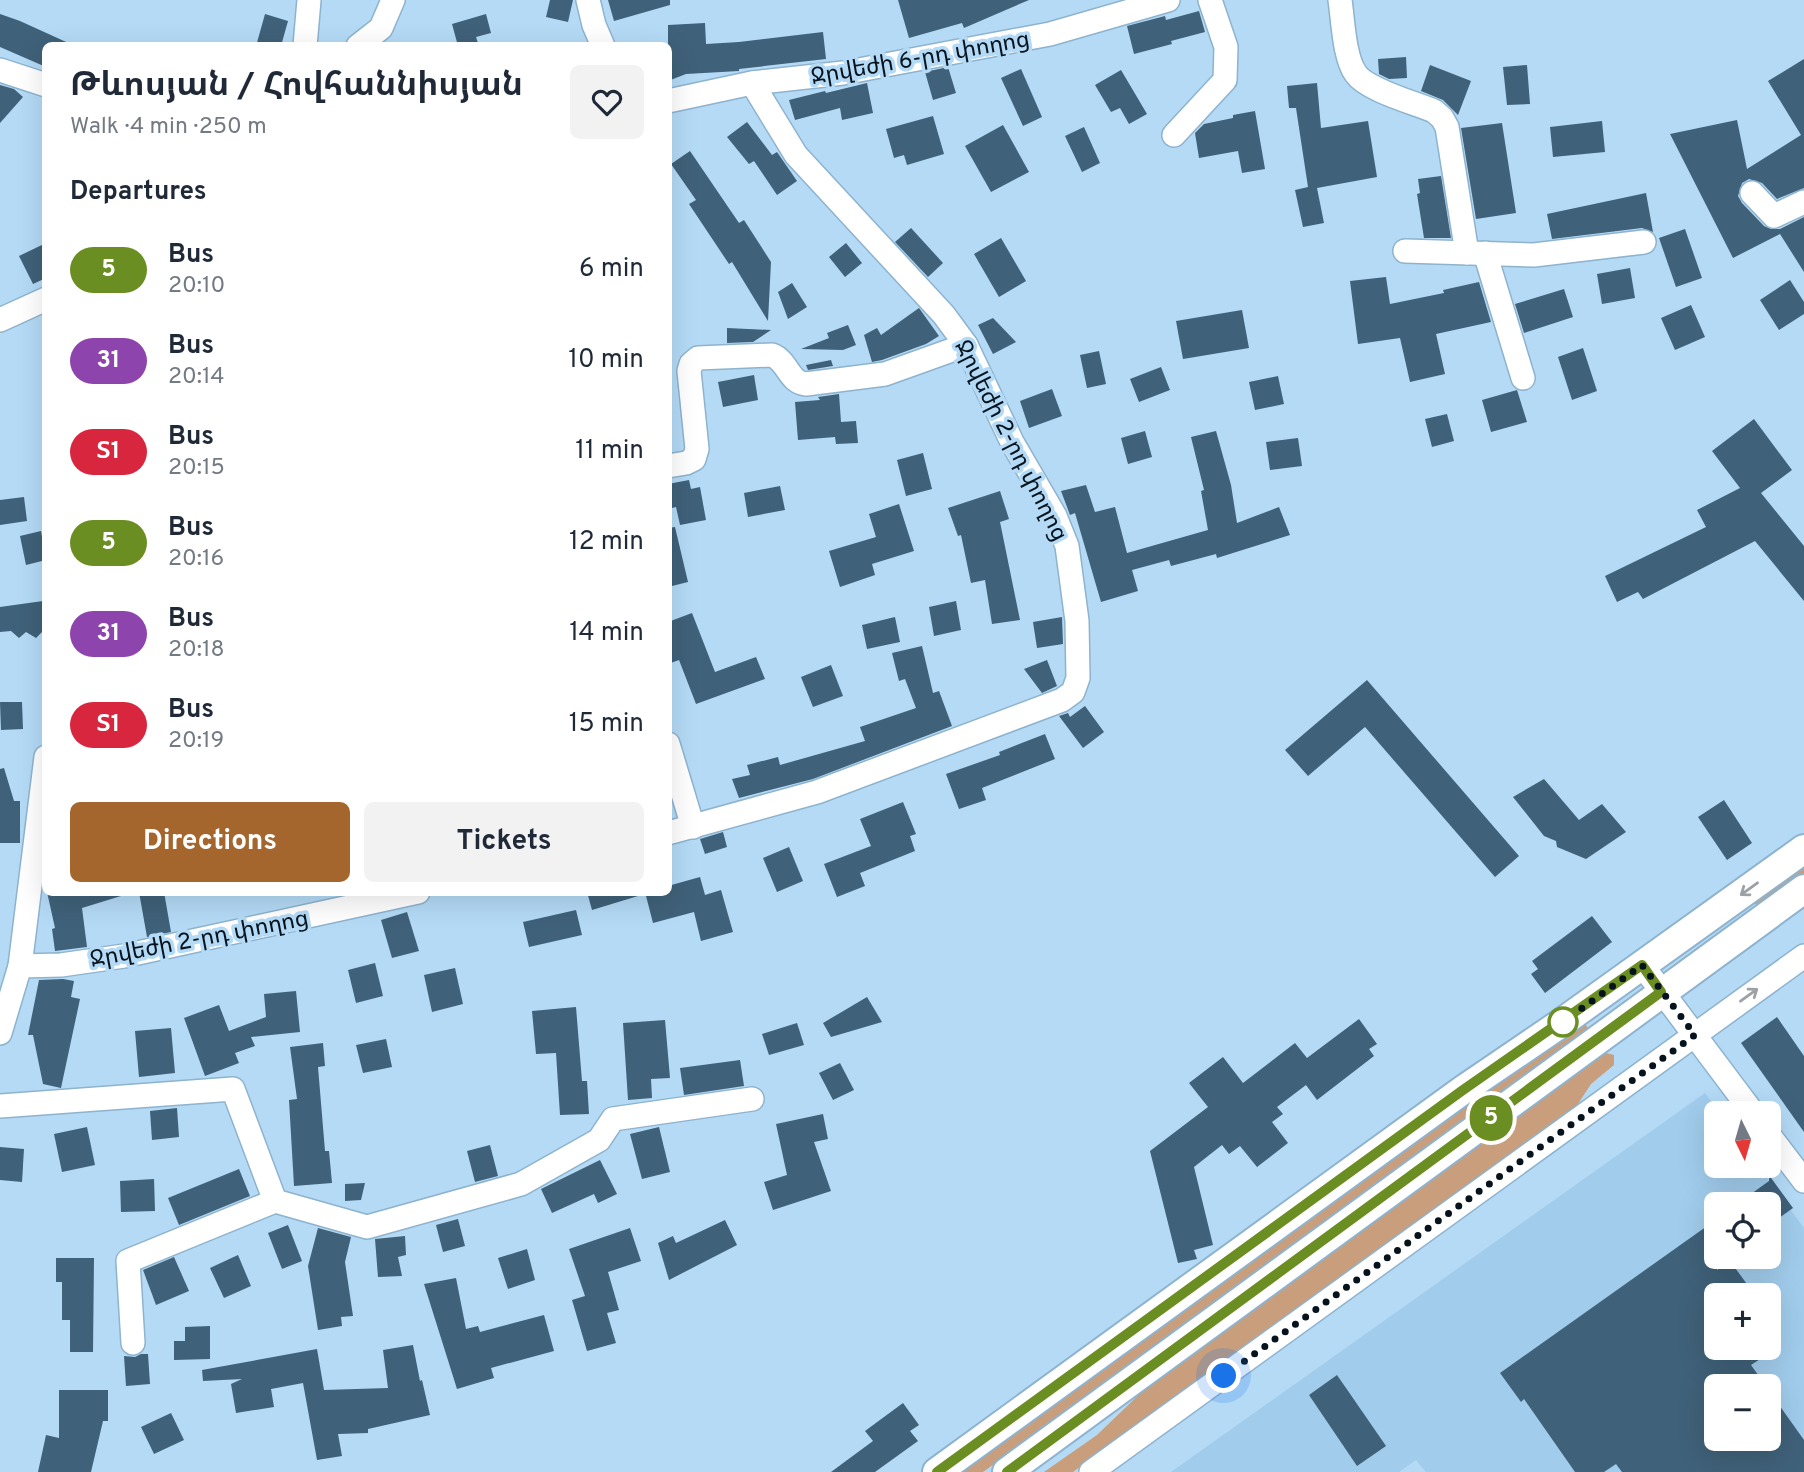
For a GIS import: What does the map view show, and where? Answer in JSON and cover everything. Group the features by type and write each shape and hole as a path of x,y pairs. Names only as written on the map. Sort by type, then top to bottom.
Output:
{"main road":[{"path":"937,1472 1463,1090 1804,849"},
{"path":"1007,1472 1804,889"}],"street":[{"path":"305,42 309,0"},
{"path":"363,42 381,28 393,0"},
{"path":"588,0 601,42"},
{"name":"Ջրվեժի 6-րդ փողոց","path":"672,100 752,83 843,73 1050,34 1168,0"},
{"path":"1174,135 1226,80 1226,47 1210,0"},
{"path":"1340,0 1349,60 1356,76 1370,86 1434,111 1447,127 1476,253 1523,378"},
{"path":"0,69 42,84"},
{"name":"Ջրվեժի 2-րդ փողոց","path":"672,832 817,792 1062,700 1073,692 1079,678 1077,621 1067,546 1055,516 1012,442 966,345 944,315 796,155 752,83"},
{"path":"1752,193 1773,216 1804,202"},
{"path":"1405,251 1534,255 1644,242"},
{"path":"0,320 42,301"},
{"path":"672,465 686,463 694,458 697,449 689,371 691,364 698,358 772,355 781,359 794,379 806,384 885,374 966,345"},
{"path":"672,757 693,827"},
{"path":"0,1032 20,966 42,789"},
{"name":"Ջրվեժի 2-րդ փողոց","path":"20,966 61,965 124,956 400,896"},
{"path":"1091,1472 1804,956"},
{"path":"1642,965 1744,1101"},
{"path":"0,1106 233,1089 275,1201"},
{"path":"133,1343 128,1261 275,1201 367,1227 521,1184 599,1140 613,1119 752,1098"},
{"path":"1782,1152 1804,1181"}],"shaded area":[{"path":"1804,864 1804,877 1760,909 1753,901"},
{"path":"1583,1022 1590,1030 1030,1438 983,1472 961,1472"},
{"path":"1602,1052 1614,1055 1614,1065 1591,1084 1572,1113 1238,1350 1073,1472 1044,1472 1097,1435 1151,1383"},
{"path":"1705,1093 1711,1101 1704,1101 1704,1178 1767,1178 1777,1192 1704,1192 1704,1269 1781,1269 1781,1197 1804,1228 1804,1472 1426,1472 1416,1460 1399,1472 1171,1472"}],"building":[{"path":"550,0 573,0 568,22 546,17"},
{"path":"608,0 670,0 670,5 614,21"},
{"path":"898,0 1029,0 964,28 962,23 909,38"},
{"path":"1199,11 1205,32 1134,54 1127,26"},
{"path":"0,14 66,42 42,42 42,65 0,47"},
{"path":"265,14 288,21 282,42 257,42"},
{"path":"486,14 491,33 476,37 478,42 457,42 452,24"},
{"path":"705,23 706,44 823,32 826,59 739,71 686,74 672,79 672,42 668,42 668,25"},
{"path":"1406,57 1407,78 1389,79 1379,74 1378,59"},
{"path":"1804,59 1804,188 1777,199 1762,183 1749,179 1742,183 1738,196 1764,226 1771,229 1780,229 1804,217 1804,272 1780,234 1733,258 1670,134 1737,120 1747,169 1801,135 1768,81"},
{"path":"1430,65 1471,81 1458,115 1443,100 1421,91"},
{"path":"1527,65 1530,104 1507,105 1503,67"},
{"path":"948,67 956,93 933,100 925,72"},
{"path":"1021,69 1042,117 1023,126 1001,78"},
{"path":"1121,70 1147,114 1129,124 1120,108 1111,112 1095,85"},
{"path":"867,83 873,113 842,120 840,108 795,120 789,100"},
{"path":"1317,83 1321,128 1368,121 1377,177 1317,188 1324,223 1303,227 1295,190 1308,187 1296,108 1289,108 1287,86"},
{"path":"0,85 14,89 23,97 0,123"},
{"path":"1255,111 1265,169 1242,173 1238,151 1199,158 1195,133 1204,124"},
{"path":"933,116 944,154 907,165 904,155 894,158 886,129"},
{"path":"1602,121 1605,152 1553,157 1550,127"},
{"path":"747,122 772,155 777,152 797,181 777,195 754,161 749,164 727,137"},
{"path":"1502,123 1516,213 1476,219 1461,128"},
{"path":"1003,125 1029,172 991,192 965,146"},
{"path":"1084,127 1100,163 1082,172 1065,136"},
{"path":"690,151 739,223 744,220 771,262 768,321 732,262 729,264 689,204 696,200 672,163"},
{"path":"1441,176 1451,238 1424,238 1417,194 1420,193 1418,179"},
{"path":"1646,193 1653,232 1642,228 1552,239 1547,214"},
{"path":"911,228 943,263 928,277 895,242"},
{"path":"1685,229 1702,278 1676,287 1659,238"},
{"path":"1001,238 1026,281 999,297 974,254"},
{"path":"846,243 862,263 845,277 829,257"},
{"path":"42,245 42,280 33,284 19,256"},
{"path":"1630,268 1635,298 1602,304 1597,274"},
{"path":"1386,277 1390,304 1444,293 1443,290 1479,282 1491,322 1436,334 1445,374 1410,382 1400,338 1358,344 1350,281"},
{"path":"1790,280 1804,302 1804,314 1779,330 1760,300"},
{"path":"792,283 807,307 788,319 778,292"},
{"path":"1564,289 1573,317 1524,333 1515,304"},
{"path":"1691,305 1705,337 1675,350 1661,318"},
{"path":"919,308 939,336 926,344 872,362 864,335 877,328 881,335"},
{"path":"1242,310 1249,348 1183,359 1176,321"},
{"path":"993,318 1016,342 993,354 978,325"},
{"path":"848,325 856,345 843,350 801,349 829,338 827,333"},
{"path":"727,328 771,330 753,342 727,343"},
{"path":"1583,348 1597,391 1572,400 1558,357"},
{"path":"1099,351 1106,384 1087,388 1080,355"},
{"path":"831,360 833,366 808,370 806,365"},
{"path":"1161,367 1170,390 1139,402 1130,379"},
{"path":"754,375 758,400 723,407 718,382"},
{"path":"1278,376 1284,404 1255,410 1249,382"},
{"path":"1052,389 1062,416 1029,428 1020,401"},
{"path":"1517,390 1527,422 1491,432 1482,400"},
{"path":"839,394 841,422 856,421 858,443 836,444 835,437 798,440 795,402 820,400 818,397"},
{"path":"1447,414 1454,441 1432,447 1425,419"},
{"path":"1754,419 1792,470 1761,493 1804,546 1804,601 1755,541 1643,599 1638,592 1617,602 1605,576 1706,527 1697,510 1740,488 1712,451"},
{"path":"1145,431 1152,457 1128,464 1121,438"},
{"path":"1216,431 1231,485 1237,523 1279,507 1290,535 1217,558 1216,554 1171,566 1169,560 1132,570 1138,591 1101,602 1075,513 1070,515 1061,491 1086,485 1095,512 1115,507 1127,553 1208,530 1201,491 1204,490 1191,437"},
{"path":"1298,438 1302,466 1270,470 1266,442"},
{"path":"923,453 932,489 906,496 897,460"},
{"path":"689,480 691,489 700,487 706,520 680,525 676,507 672,508 672,483"},
{"path":"780,486 785,510 748,517 744,493"},
{"path":"1000,491 1009,519 1000,522 1020,620 992,624 985,580 971,583 961,535 958,536 948,508"},
{"path":"24,497 27,521 0,525 0,500"},
{"path":"899,504 914,551 872,564 875,575 840,587 829,551 876,537 869,514"},
{"path":"672,527 675,527 688,582 672,586"},
{"path":"41,531 42,561 26,565 20,536"},
{"path":"42,601 42,632 36,638 26,632 19,638 11,631 0,632 0,607"},
{"path":"956,601 961,630 934,636 929,607"},
{"path":"692,613 715,672 756,657 765,679 696,704 679,660 672,663 672,620"},
{"path":"895,617 900,642 867,649 862,625"},
{"path":"1062,617 1063,644 1037,648 1033,622"},
{"path":"922,646 933,693 939,691 952,726 813,779 739,798 732,779 750,775 747,765 778,757 780,765 865,741 860,727 916,708 905,679 899,681 892,653"},
{"path":"1047,660 1057,686 1042,693 1024,669"},
{"path":"831,665 843,696 813,707 801,677"},
{"path":"1367,680 1519,856 1495,877 1365,727 1308,776 1285,750"},
{"path":"0,702 22,702 23,729 1,730"},
{"path":"1085,706 1104,732 1083,748 1059,716 1068,713 1070,717"},
{"path":"1045,734 1055,759 982,788 986,800 959,809 946,774 1000,755 999,752"},
{"path":"4,768 14,801 20,801 20,843 0,843 0,769"},
{"path":"1544,779 1579,820 1602,804 1626,832 1586,859 1557,847 1556,841 1544,836 1513,797"},
{"path":"1724,800 1752,843 1727,860 1698,817"},
{"path":"903,802 916,834 910,836 915,851 860,873 865,886 837,897 824,864 871,846 860,819"},
{"path":"723,832 727,847 705,854 700,839"},
{"path":"789,847 803,881 777,892 763,858"},
{"path":"700,877 705,895 721,890 733,932 701,941 694,912 653,923 646,896 672,896 672,885"},
{"path":"48,896 121,896 82,908 87,947 55,951 52,929 55,928"},
{"path":"140,896 165,896 171,932 147,937"},
{"path":"588,896 638,896 592,910"},
{"path":"576,910 582,935 529,947 523,922"},
{"path":"407,912 419,951 392,958 381,920"},
{"path":"1592,916 1612,942 1545,993 1531,974 1538,969 1532,961"},
{"path":"375,963 383,996 356,1003 348,970"},
{"path":"455,968 463,1004 432,1012 424,975"},
{"path":"39,980 74,981 71,997 80,999 61,1088 43,1084 33,1035 28,1035"},
{"path":"296,991 300,1032 251,1037 255,1046 235,1053 239,1063 205,1076 184,1018 219,1005 229,1031 266,1017 264,994"},
{"path":"867,997 882,1022 831,1037 823,1023"},
{"path":"576,1007 582,1081 587,1081 589,1114 560,1115 556,1053 536,1054 532,1011"},
{"path":"1777,1017 1804,1056 1804,1132 1741,1043"},
{"path":"1359,1019 1377,1044 1369,1049 1374,1056 1317,1100 1306,1085 1277,1107 1283,1114 1272,1122 1288,1143 1257,1167 1240,1146 1229,1154 1222,1145 1194,1167 1213,1245 1194,1250 1197,1259 1178,1263 1150,1151 1208,1107 1189,1083 1223,1057 1243,1083 1295,1043 1307,1058"},
{"path":"665,1020 670,1078 651,1079 652,1098 628,1100 623,1023"},
{"path":"797,1023 804,1045 769,1055 762,1034"},
{"path":"171,1028 175,1073 139,1077 135,1031"},
{"path":"386,1039 392,1067 363,1073 356,1045"},
{"path":"323,1043 325,1066 318,1067 325,1151 329,1151 332,1183 294,1186 289,1100 297,1099 290,1047"},
{"path":"740,1060 744,1086 684,1095 680,1068"},
{"path":"840,1063 854,1090 833,1100 819,1073"},
{"path":"177,1108 179,1137 152,1140 150,1111"},
{"path":"823,1114 828,1139 814,1142 831,1191 773,1210 764,1182 787,1175 776,1124"},
{"path":"87,1127 95,1165 62,1172 54,1134"},
{"path":"659,1127 670,1172 642,1179 630,1134"},
{"path":"490,1145 498,1176 475,1182 467,1151"},
{"path":"0,1147 24,1149 22,1182 0,1180"},
{"path":"600,1160 617,1194 598,1203 594,1194 552,1213 541,1189"},
{"path":"239,1169 250,1196 179,1225 168,1198"},
{"path":"1771,1178 1793,1208 1781,1216 1781,1192 1754,1192"},
{"path":"154,1179 155,1211 121,1212 120,1181"},
{"path":"365,1183 361,1200 345,1201 345,1184"},
{"path":"458,1219 465,1246 443,1252 436,1225"},
{"path":"725,1220 737,1245 669,1280 658,1243 673,1236 676,1243"},
{"path":"288,1225 302,1261 282,1269 268,1233"},
{"path":"318,1228 351,1237 345,1262 353,1316 341,1317 342,1326 318,1330 308,1266"},
{"path":"630,1228 641,1261 608,1272 619,1310 607,1313 616,1343 587,1351 572,1300 585,1296 569,1249"},
{"path":"1704,1228 1704,1269 1736,1269 1746,1283 1704,1283 1704,1360 1759,1360 1751,1365 1757,1374 1704,1374 1704,1451 1781,1451 1781,1408 1804,1440 1804,1472 1622,1472 1616,1464 1604,1472 1575,1472 1524,1399 1521,1402 1500,1373"},
{"path":"405,1236 406,1255 398,1257 402,1276 378,1277 375,1239"},
{"path":"527,1249 535,1280 508,1289 498,1258"},
{"path":"238,1255 251,1286 224,1298 210,1268"},
{"path":"174,1257 189,1291 156,1305 143,1270"},
{"path":"56,1258 94,1258 93,1352 70,1352 70,1320 62,1320 62,1282 56,1282"},
{"path":"456,1278 466,1329 478,1326 480,1332 544,1315 554,1351 491,1368 494,1378 457,1389 424,1284"},
{"path":"210,1326 210,1359 174,1360 174,1341 185,1341 185,1327"},
{"path":"413,1345 430,1415 368,1429 368,1433 338,1434 342,1456 317,1460 303,1383 271,1389 274,1407 236,1413 231,1384 242,1379 203,1381 202,1370 317,1349 324,1390 388,1388 383,1350"},
{"path":"148,1354 150,1384 126,1386 124,1356 135,1357"},
{"path":"1337,1375 1386,1446 1357,1466 1309,1395"},
{"path":"59,1390 108,1390 108,1421 103,1421 91,1472 38,1472 46,1435 59,1438"},
{"path":"903,1403 919,1425 910,1431 918,1441 875,1472 831,1472 873,1441 865,1431"},
{"path":"171,1413 184,1440 154,1454 141,1427"}],"bus line":[{"name":"5","path":"937,1472 1463,1090 1642,965 1661,992 1007,1472"}],"route":[{"path":"1224,1376 1695,1035 1642,965 1560,1024 1563,1022"}]}
